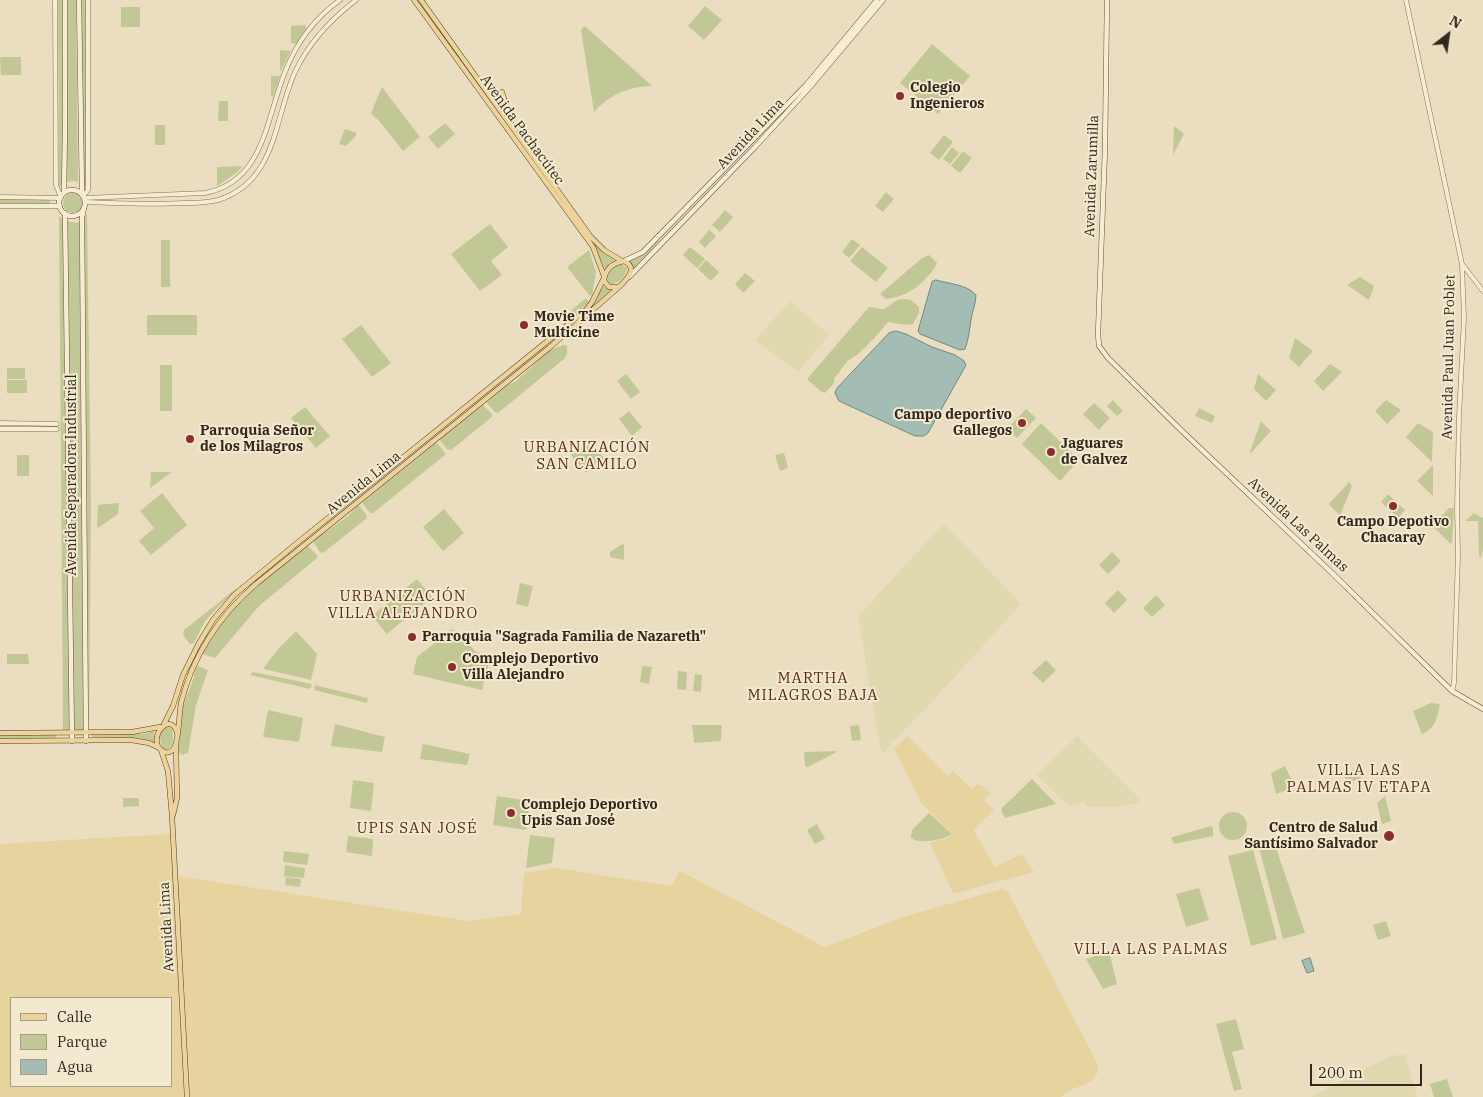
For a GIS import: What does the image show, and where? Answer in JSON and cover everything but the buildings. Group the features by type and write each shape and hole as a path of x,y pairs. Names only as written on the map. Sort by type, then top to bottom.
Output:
{"main road":[{"path":"65,0 65,116 60,206 65,213 75,215 84,208 79,0"},
{"name":"Avenida Pachacútec","path":"414,0 593,247 604,277"},
{"name":"Avenida Pachacútec","path":"421,0 594,241 604,250 623,261"},
{"name":"Avenida Lima","path":"623,261 643,252 807,84 877,0"},
{"name":"Avenida Lima","path":"628,278 755,147 810,87 883,0"},
{"name":"Avenida Zarumilla","path":"1102,351 1099,346 1098,334 1105,149 1107,0"},
{"path":"502,92 512,126"},
{"path":"62,196 74,190 84,197"},
{"name":"Avenida Separadora Industrial","path":"84,208 82,218 86,741"},
{"name":"Avenida Separadora Industrial","path":"65,213 72,741"},
{"path":"623,261 629,263 631,267 631,273 628,278 618,287 608,286 604,277 610,267 623,261"},
{"name":"Avenida Lima","path":"163,726 173,706 192,655 209,626 228,601 586,310 604,277"},
{"name":"Avenida Lima","path":"177,733 183,694 194,664 209,636 234,604 256,584 548,348 618,287"},
{"name":"Avenida Las Palmas","path":"1102,351 1189,438 1320,561 1452,691 1483,709"},
{"path":"0,734 132,732 154,730 171,724 177,733 176,743 171,751 164,752 141,741 0,742"},
{"path":"160,749 157,738 163,726"},
{"name":"Avenida Lima","path":"172,816 176,808 177,798 176,743"},
{"name":"Avenida Lima","path":"160,749 168,771 172,816 187,1097"}],"street":[{"path":"0,197 62,196 56,185 55,0"},
{"path":"84,197 88,190 88,0"},
{"path":"84,197 205,193 215,191 233,182 248,169 257,153 285,73 297,48 318,20 340,0"},
{"path":"84,197 169,204 204,202 228,196 245,185 254,178 266,160 290,85 303,56 313,40 329,22 356,0"},
{"name":"Avenida Paul Juan Poblet","path":"1406,0 1462,264 1463,279 1464,318 1459,417 1454,683 1452,691"},
{"path":"0,206 60,206"},
{"path":"1462,264 1483,291"},
{"path":"1463,279 1472,276"},
{"path":"0,423 57,424"},
{"path":"0,429 57,429"}],"shaded area":[{"path":"790,301 829,335 798,372 755,340"},
{"path":"944,523 1021,604 918,717 915,716 915,719 894,741 891,740 891,745 883,753 881,752 867,671 860,614"},
{"path":"1077,736 1141,800 1118,807 1087,806 1085,802 1069,806 1037,775"},
{"path":"1405,1054 1417,1097 1311,1097 1391,1056"}],"green space":[{"path":"58,0 62,0 63,183 59,187"},
{"path":"66,0 76,0 78,182 67,182"},
{"path":"82,0 86,0 86,186 82,184"},
{"path":"705,6 722,20 704,40 688,26"},
{"path":"121,7 140,7 140,27 121,27"},
{"path":"304,25 307,29 296,44 291,43 291,26"},
{"path":"584,26 652,86 627,90 613,96 594,112 581,30"},
{"path":"932,44 970,76 938,114 900,83"},
{"path":"280,50 291,51 281,71 280,70"},
{"path":"0,57 21,57 21,75 1,75"},
{"path":"271,76 280,76 273,97 271,96"},
{"path":"382,87 420,137 403,151 371,113"},
{"path":"219,101 228,101 228,121 218,121"},
{"path":"445,123 455,134 438,149 428,137"},
{"path":"155,125 165,125 165,145 155,145"},
{"path":"1174,126 1184,134 1173,155"},
{"path":"345,129 357,133 346,146 339,144"},
{"path":"944,135 953,142 939,160 930,153"},
{"path":"952,147 959,153 950,164 943,159"},
{"path":"963,151 972,158 960,173 951,166"},
{"path":"243,166 235,174 217,186 217,167"},
{"path":"886,192 894,199 883,212 875,206"},
{"path":"73,193 80,196 83,203 80,210 73,213 66,210 63,203 66,196"},
{"path":"50,198 50,204 0,205 0,199"},
{"path":"725,210 733,217 720,232 712,225"},
{"path":"87,214 91,502 89,722 87,713 83,219"},
{"path":"59,216 63,218 70,730 63,730"},
{"path":"67,221 76,223 80,221 84,731 73,731"},
{"path":"490,224 508,247 491,261 502,275 480,291 451,254"},
{"path":"709,230 716,236 705,248 699,242"},
{"path":"852,239 860,245 849,258 842,252"},
{"path":"161,240 170,240 170,287 161,287"},
{"path":"657,240 659,241 633,269 629,261 642,255"},
{"path":"591,242 598,248 616,259 605,269"},
{"path":"690,247 705,259 697,268 683,255"},
{"path":"862,247 888,268 876,282 850,261"},
{"path":"589,250 596,272 592,296 589,295 567,267"},
{"path":"929,255 937,263 921,284 909,292 895,297 886,299 880,294 922,258"},
{"path":"706,260 719,272 711,281 698,269"},
{"path":"622,264 627,268 622,279 610,284 607,280 610,272 616,266"},
{"path":"745,273 755,281 743,293 735,284"},
{"path":"1360,277 1374,286 1369,300 1347,285"},
{"path":"602,286 612,290 586,313 594,303"},
{"path":"586,298 589,302 572,317 568,313"},
{"path":"911,300 919,307 919,313 913,324 903,325 888,322 857,355 844,365 834,378 834,383 825,393 807,379 869,307 884,309 896,301"},
{"path":"147,315 197,315 197,335 147,335"},
{"path":"361,325 391,363 372,377 342,339"},
{"path":"1295,338 1313,351 1299,367 1289,358"},
{"path":"564,345 567,346 567,354 564,359 498,413 487,403 508,385 516,381 550,350"},
{"path":"1330,364 1342,372 1323,391 1314,381"},
{"path":"160,365 172,365 172,411 160,411"},
{"path":"7,368 25,368 25,379 7,379"},
{"path":"626,374 640,392 631,399 617,381"},
{"path":"1258,374 1276,390 1266,401 1254,389"},
{"path":"7,380 27,380 27,393 7,393"},
{"path":"1113,400 1123,411 1117,416 1107,406"},
{"path":"1386,400 1401,410 1387,424 1375,411"},
{"path":"1094,403 1110,418 1099,430 1083,414"},
{"path":"483,405 492,414 492,417 451,450 447,449 440,440 441,438"},
{"path":"305,407 330,436 316,448 291,418"},
{"path":"1199,408 1215,416 1212,423 1195,416"},
{"name":"Campo deportivo Gallegos","path":"1026,409 1036,418 1017,438 1007,429"},
{"path":"629,411 642,427 632,436 619,419"},
{"path":"1261,421 1271,431 1251,453 1250,452"},
{"name":"Jaguares de Galvez","path":"1041,423 1079,460 1060,481 1022,444"},
{"path":"1418,423 1433,432 1432,462 1406,437"},
{"path":"589,440 604,458 586,473 571,455"},
{"path":"436,443 445,455 373,513 370,513 363,502"},
{"path":"784,453 788,468 780,471 775,455"},
{"path":"17,455 29,455 29,476 17,476"},
{"path":"1433,465 1433,496 1417,481"},
{"path":"151,472 172,472 150,488"},
{"path":"1349,482 1352,486 1340,516 1329,504"},
{"path":"162,493 187,525 151,555 139,541 154,528 140,511"},
{"name":"Campo Depotivo Chacaray","path":"1388,494 1405,510 1398,518 1381,502"},
{"path":"119,503 118,514 98,528 98,505"},
{"path":"357,506 360,506 367,518 323,553 320,552 313,541 348,516"},
{"path":"1449,508 1454,508 1452,543 1432,526"},
{"path":"444,509 464,533 443,551 423,527"},
{"path":"1474,513 1483,518 1481,558 1479,557 1478,521 1465,521"},
{"path":"622,544 624,545 624,560 610,557 610,552"},
{"path":"308,546 317,555 317,558 259,606 215,658 202,654 216,629 236,606 290,559"},
{"path":"1112,552 1121,561 1108,574 1099,565"},
{"path":"417,579 432,597 387,634 372,616"},
{"path":"520,583 533,586 528,607 516,604"},
{"path":"237,588 238,590 205,621 194,643 190,644 183,635 184,630"},
{"path":"1118,590 1127,600 1114,613 1105,603"},
{"path":"1156,595 1165,605 1152,617 1143,608"},
{"name":"Complejo Deportivo Villa Alejandro","path":"452,629 455,632 458,631 475,651 490,659 482,690 413,674 417,657"},
{"path":"295,632 317,654 311,680 263,669 278,649"},
{"path":"7,654 28,654 29,664 7,664"},
{"path":"1046,660 1056,670 1043,683 1032,673"},
{"path":"198,666 208,670 196,705 188,753 182,755 178,751 183,706 194,677 195,668"},
{"path":"642,666 652,667 649,684 640,682"},
{"path":"678,671 687,672 686,690 677,689"},
{"path":"253,672 312,684 310,689 250,675"},
{"path":"695,674 702,675 701,692 693,691"},
{"path":"315,685 368,698 367,703 314,690"},
{"path":"1431,703 1440,704 1437,718 1433,726 1422,734 1413,711"},
{"path":"268,710 303,718 299,742 263,737"},
{"path":"335,724 385,737 382,752 331,746"},
{"path":"692,725 722,725 721,741 694,743"},
{"path":"859,725 861,740 852,741 850,726"},
{"path":"168,726 172,729 173,738 171,746 166,750 162,748 160,739 162,730"},
{"path":"154,731 154,743 139,738 92,737 92,734 144,734"},
{"path":"0,735 57,736 55,738 0,738"},
{"path":"423,744 470,754 467,765 420,759"},
{"path":"804,752 837,752 808,767 805,766"},
{"path":"1285,766 1295,787 1276,794 1271,773"},
{"path":"1357,768 1361,778 1347,784 1343,773"},
{"path":"1032,779 1056,804 1005,818 1001,810 1002,808"},
{"path":"353,780 374,783 371,811 350,808"},
{"name":"Complejo Deportivo Upis San José","path":"497,796 530,801 526,830 493,825"},
{"path":"1385,796 1391,821 1382,824 1377,803"},
{"path":"123,798 139,798 139,806 123,807"},
{"path":"1233,812 1243,816 1247,826 1243,836 1233,840 1223,836 1219,826 1223,816"},
{"path":"929,813 952,834 933,840 914,840 911,837 912,830"},
{"path":"817,824 825,839 815,844 807,830"},
{"path":"1211,826 1213,828 1213,836 1174,844 1171,838 1173,837"},
{"path":"530,835 555,838 552,863 526,868"},
{"path":"348,836 373,839 372,856 346,852"},
{"path":"1273,839 1305,933 1283,939 1258,844"},
{"path":"1253,850 1277,939 1251,946 1228,856"},
{"path":"284,851 309,854 307,865 283,862"},
{"path":"285,865 305,868 304,878 284,876"},
{"path":"286,877 301,879 300,887 285,885"},
{"path":"1199,888 1209,920 1186,927 1176,894"},
{"path":"1386,921 1391,936 1378,940 1373,925"},
{"path":"1109,951 1117,984 1103,989 1086,959"},
{"path":"1236,1019 1244,1049 1232,1052 1242,1089 1234,1091 1216,1024"},
{"path":"1447,1079 1453,1097 1434,1097 1430,1084"}],"sand":[{"path":"907,736 948,776 953,771 972,789 977,784 983,786 991,794 984,800 994,810 974,831 995,867 1022,854 1034,872 953,893 930,843 948,838 953,834 921,803 894,749"},
{"path":"170,834 185,1097 0,1097 0,844"},
{"path":"555,868 671,886 680,871 825,947 903,917 1002,889 1008,892 1097,1063 1098,1071 1091,1081 1072,1089 1061,1097 190,1097 178,876 467,921 521,914 524,873"}],"water":[{"path":"936,280 962,286 976,295 965,349 960,350 920,334 918,331 932,282"},
{"path":"896,331 955,355 964,361 966,365 928,433 924,436 915,436 839,401 835,393 837,388 889,333"},
{"path":"1310,958 1314,971 1307,973 1302,961"}],"place":[{"name":"Colegio Ingenieros","path":"900,96"},
{"name":"Movie Time Multicine","path":"524,325"},
{"name":"Campo deportivo Gallegos","path":"1022,423"},
{"name":"Parroquia Señor de los Milagros","path":"190,439"},
{"name":"Jaguares de Galvez","path":"1051,452"},
{"name":"Campo Depotivo Chacaray","path":"1393,506"},
{"name":"Parroquia \"Sagrada Familia de Nazareth\"","path":"412,637"},
{"name":"Complejo Deportivo Villa Alejandro","path":"452,667"},
{"name":"Complejo Deportivo Upis San José","path":"511,813"},
{"name":"Centro de Salud Santísimo Salvador","path":"1389,836"}],"district":[{"name":"URBANIZACIÓN SAN CAMILO","path":"587,456"},
{"name":"URBANIZACIÓN VILLA ALEJANDRO","path":"403,606"},
{"name":"MARTHA MILAGROS BAJA","path":"813,688"},
{"name":"VILLA LAS PALMAS IV ETAPA","path":"1359,780"},
{"name":"UPIS SAN JOSÉ","path":"417,829"},
{"name":"VILLA LAS PALMAS","path":"1151,950"}]}
